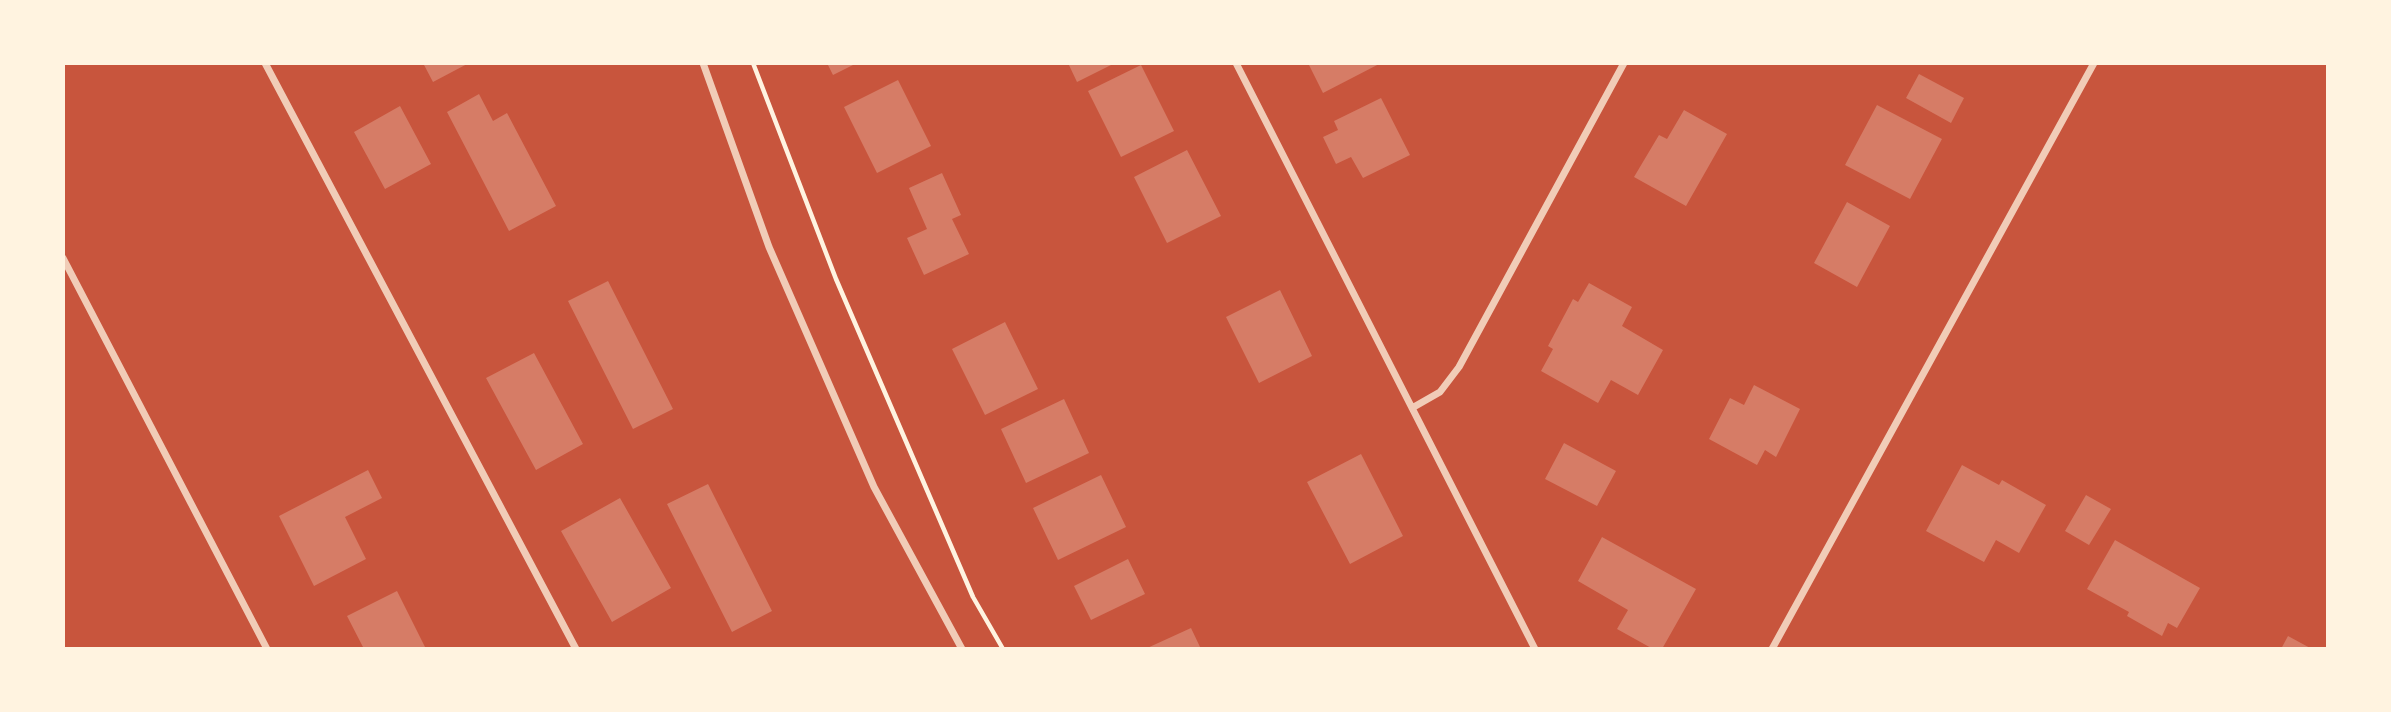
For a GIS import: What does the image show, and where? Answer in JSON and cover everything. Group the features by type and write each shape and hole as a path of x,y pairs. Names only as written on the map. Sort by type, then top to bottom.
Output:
{"street":[{"path":"265,63 576,649"},
{"path":"703,63 769,247 874,487 962,649"},
{"path":"1236,63 1535,649"},
{"path":"1412,408 1440,392 1459,367 1624,63"},
{"path":"1772,649 2094,63"},
{"path":"63,258 267,649"}],"path":[{"path":"753,63 836,279 973,597 1003,649"}],"building":[{"path":"423,63 469,63 433,82"},
{"path":"827,63 857,63 833,75"},
{"path":"1068,63 1115,63 1077,82"},
{"path":"1308,63 1381,63 1323,93"},
{"path":"1141,65 1174,131 1121,157 1088,91"},
{"path":"1919,74 1964,98 1951,123 1906,98"},
{"path":"898,80 931,146 877,173 844,107"},
{"path":"479,94 493,121 507,113 556,206 509,231 447,112"},
{"path":"1381,98 1410,155 1363,178 1351,157 1336,164 1323,137 1338,130 1334,121"},
{"path":"1877,105 1942,139 1910,199 1845,165"},
{"path":"400,106 431,164 385,189 354,132"},
{"path":"1684,110 1727,134 1686,206 1634,177 1659,135 1667,139"},
{"path":"1187,150 1221,216 1167,243 1134,177"},
{"path":"942,173 961,215 952,219 969,254 924,275 907,238 927,229 909,188"},
{"path":"1847,202 1890,226 1857,287 1814,263"},
{"path":"608,281 673,409 633,429 568,301"},
{"path":"1589,283 1632,307 1622,326 1663,350 1638,395 1611,380 1598,403 1541,371 1553,349 1548,346 1573,299 1578,302"},
{"path":"1280,290 1312,356 1259,383 1226,317"},
{"path":"1005,322 1038,389 985,415 952,349"},
{"path":"534,353 583,444 536,470 486,378"},
{"path":"1754,385 1800,409 1776,457 1765,450 1757,465 1709,439 1730,398 1744,405"},
{"path":"1064,399 1089,453 1026,483 1001,429"},
{"path":"1564,443 1616,471 1597,506 1545,479"},
{"path":"1361,454 1403,536 1350,564 1307,482"},
{"path":"1962,465 1999,485 2002,480 2046,505 2019,553 1996,540 1984,562 1926,531"},
{"path":"368,470 382,498 345,517 366,559 314,586 279,516"},
{"path":"1101,475 1126,527 1058,560 1033,508"},
{"path":"708,484 772,611 732,632 667,504"},
{"path":"2086,495 2111,509 2089,545 2065,531"},
{"path":"620,498 671,588 612,622 561,531"},
{"path":"1602,537 1696,589 1662,649 1653,649 1617,629 1628,610 1578,581"},
{"path":"2115,540 2200,588 2177,628 2168,623 2162,636 2127,616 2129,612 2087,589"},
{"path":"1128,559 1145,594 1091,620 1074,586"},
{"path":"397,591 426,649 364,649 347,616"},
{"path":"1191,628 1201,649 1145,649"},
{"path":"2288,636 2312,649 2281,649"}]}
